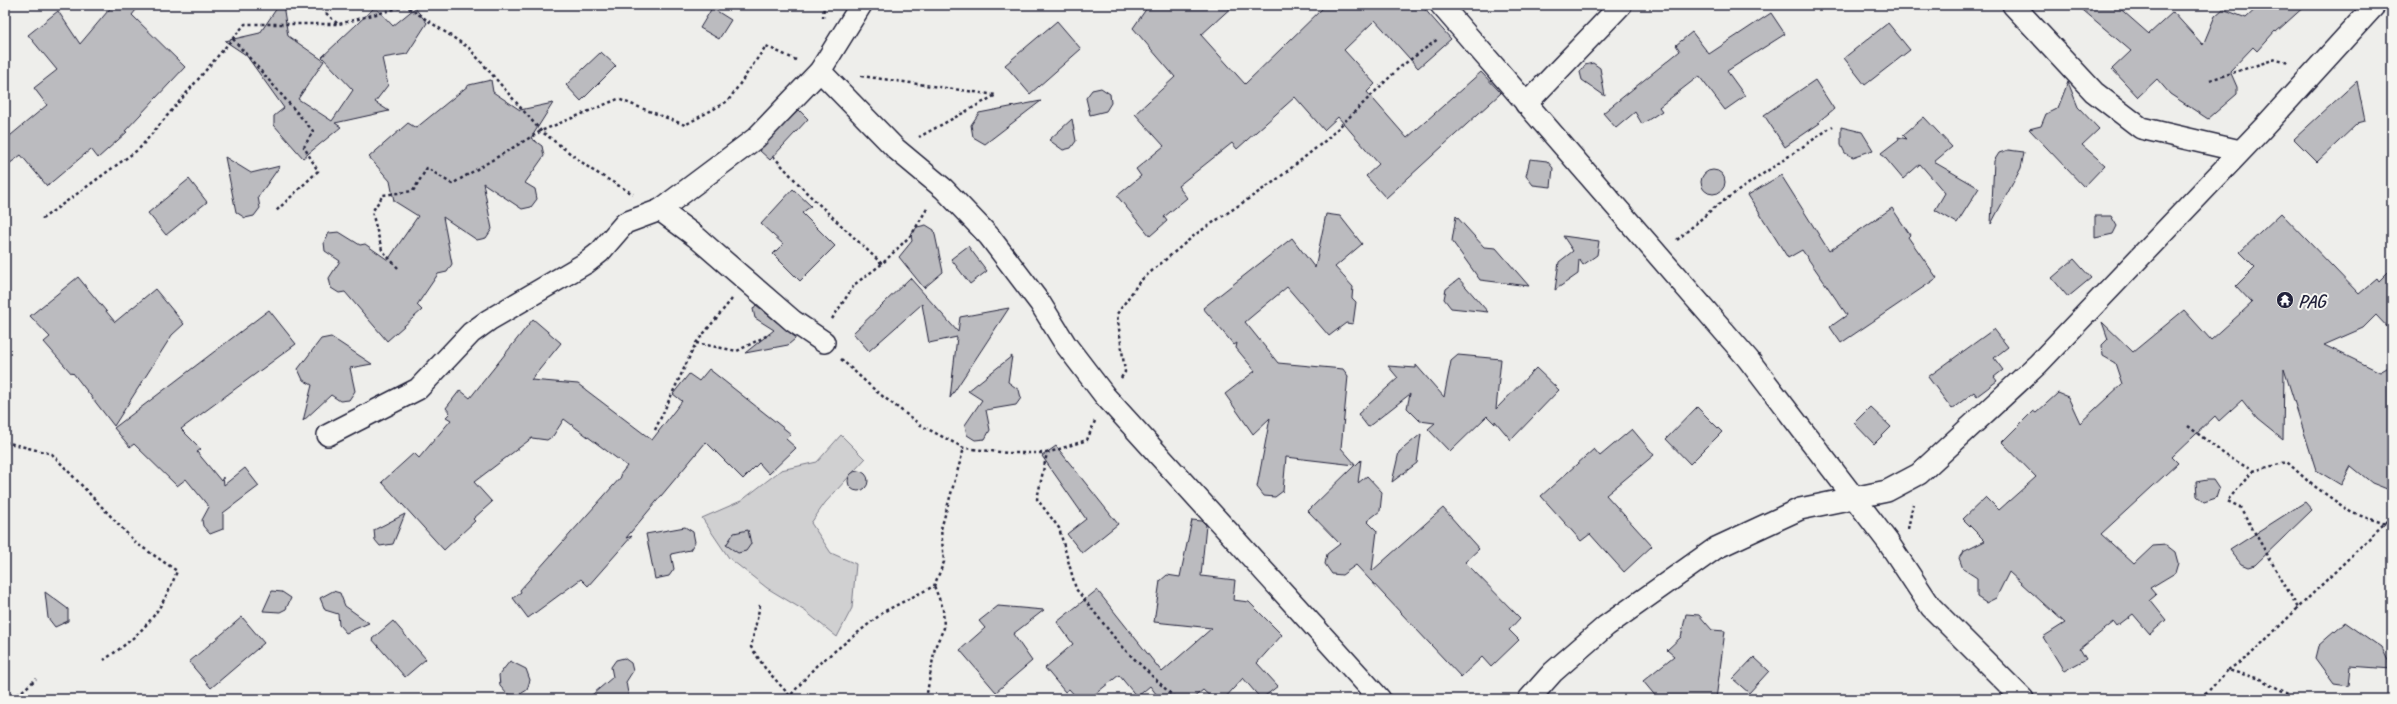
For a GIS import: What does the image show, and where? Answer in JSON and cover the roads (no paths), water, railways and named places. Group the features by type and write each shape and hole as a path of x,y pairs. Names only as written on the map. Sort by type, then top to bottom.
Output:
{"street":[{"path":"328,435 418,389 471,333 489,320 586,263 600,252 625,223 660,210 756,138 820,71 861,5"},
{"path":"1442,5 1748,359 1888,542 1931,607 2024,699"},
{"path":"1526,104 1621,5"},
{"path":"2013,5 2094,92 2141,128 2240,151"},
{"path":"1529,699 1553,672 1606,626 1716,548 1800,509 1887,491 1919,474 2038,364 2132,267 2375,5"},
{"path":"820,71 896,149 944,188 989,236 1040,303 1066,345 1105,396 1380,699"},
{"path":"660,210 695,236 793,321 824,342"}],"place":[{"name":"PAG","path":"2285,300"}]}
